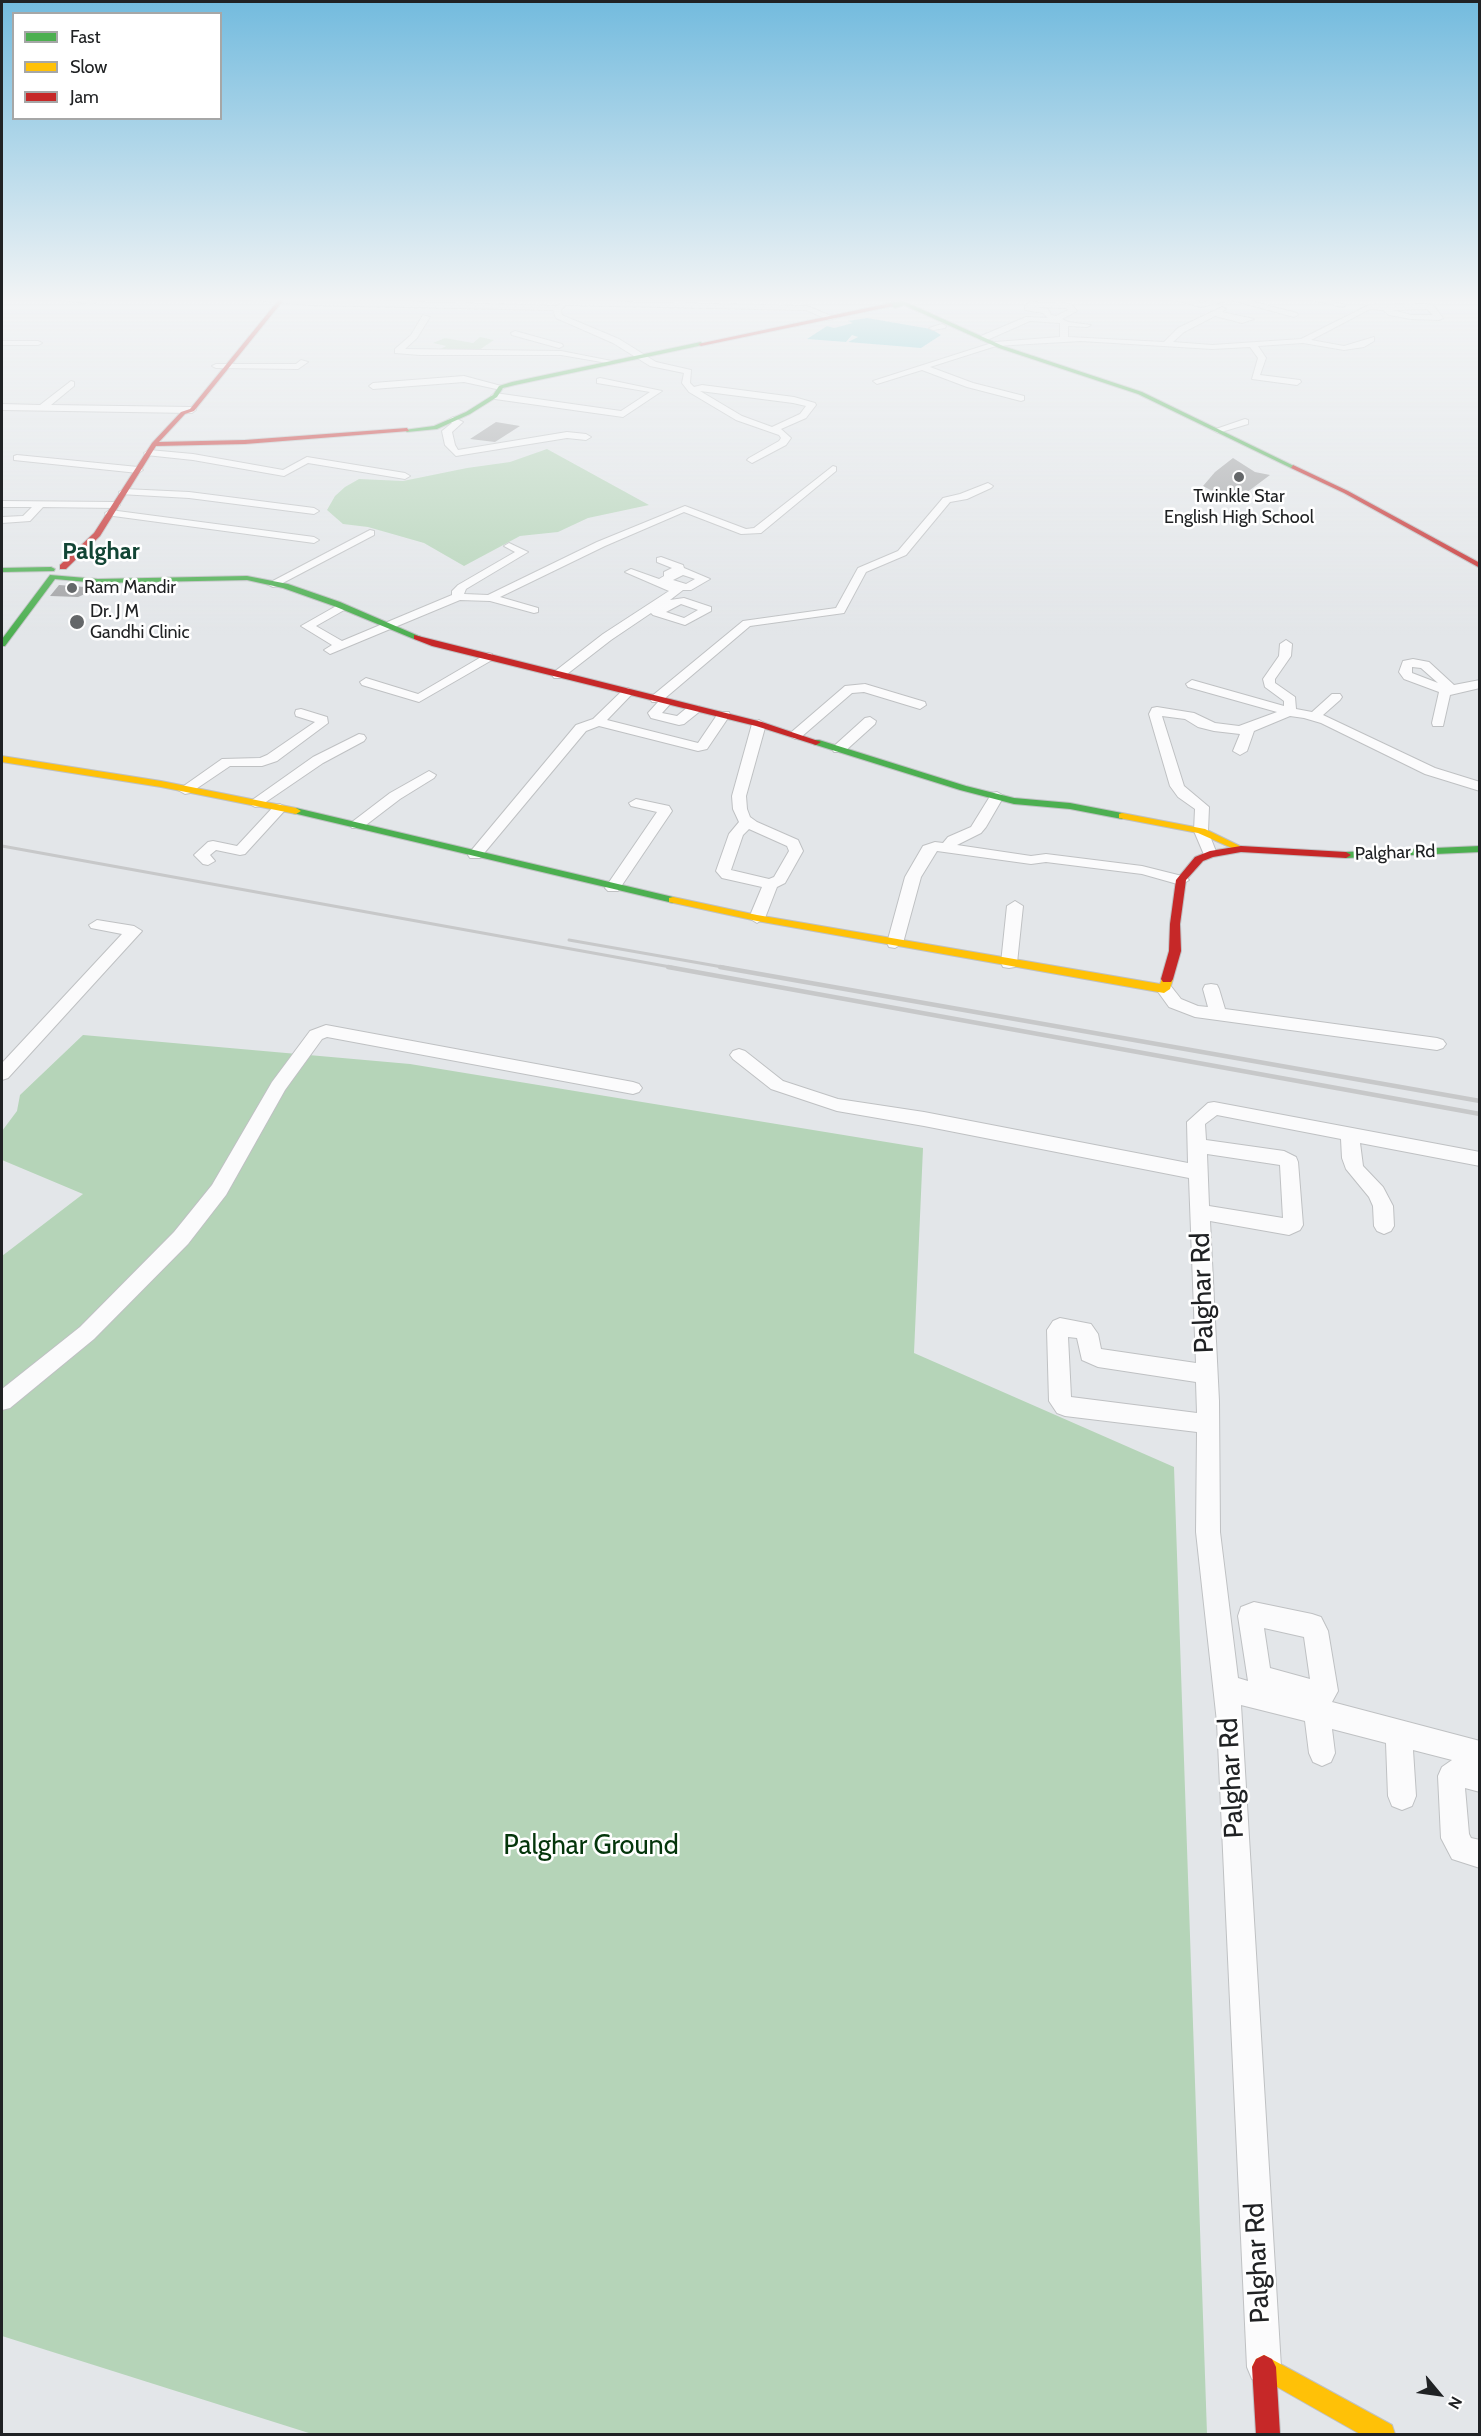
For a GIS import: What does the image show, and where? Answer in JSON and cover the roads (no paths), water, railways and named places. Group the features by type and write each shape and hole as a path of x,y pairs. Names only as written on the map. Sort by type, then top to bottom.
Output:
{"main road":[{"path":"2,644 53,572 97,534 152,448 184,411"},
{"path":"152,448 435,428 467,411"},
{"path":"1168,411 1347,492 1479,566"},
{"path":"1177,411 1218,430 1232,440"},
{"path":"1297,471 1479,572"},
{"path":"2,570 53,572 60,579 99,581 247,578 272,583 342,606 385,626 435,644 558,675 627,698 661,701 759,724 1014,801 1070,806 1211,831 1241,849"},
{"path":"2,574 53,572"},
{"path":"2,759 280,808 613,888 757,918 1164,989 1175,951 1175,924 1182,880 1198,859 1210,854"},
{"name":"Palghar Rd","path":"1210,854 1241,849 1334,855 1479,849"},
{"path":"1264,2367 1383,2434"},
{"name":"Palghar Rd","path":"1264,2367 1268,2434"}],"street":[{"path":"606,411 624,414 629,411"},
{"path":"727,411 739,418 782,433 786,438 783,443 752,460"},
{"path":"772,430 803,416 807,411"},
{"path":"453,420 458,422 447,431 450,445 456,453 567,435 586,437"},
{"path":"1218,430 1245,422"},
{"path":"152,448 284,472 307,460 405,476"},
{"path":"17,458 138,470"},
{"path":"490,598 601,544 677,511 685,509 745,532 757,531 832,469"},
{"path":"661,701 747,623 840,611 862,570 902,553 947,500 963,497 988,486"},
{"path":"124,492 189,495 314,511"},
{"path":"2,506 113,509 314,540"},
{"path":"2,520 26,519 39,506"},
{"path":"272,583 370,532"},
{"path":"458,597 458,591 462,587 523,552 509,546"},
{"path":"661,560 679,569 662,577 642,574 676,586 699,587 685,597 705,604"},
{"path":"272,583 300,567 287,562"},
{"path":"558,675 607,637 663,604 676,586"},
{"path":"342,606 315,620 307,627 336,647 458,597 490,598 534,610"},
{"path":"317,633 333,625"},
{"path":"1286,644 1285,656 1269,679 1269,684 1291,700 1289,712"},
{"path":"366,682 419,698 488,657"},
{"path":"1192,684 1289,712 1315,717 1340,726 1430,771 1479,787"},
{"path":"1438,723 1446,689 1479,684"},
{"path":"795,735 849,688 865,688 920,705"},
{"path":"1315,717 1336,697"},
{"path":"602,723 627,698"},
{"path":"1210,854 1211,831 1202,807 1183,794 1177,786 1155,714 1157,711 1173,712 1214,727 1248,729 1289,712"},
{"path":"185,790 227,762 262,762 272,758 322,723 322,720 301,713"},
{"path":"475,855 581,728 602,723 698,747 702,746 724,716"},
{"path":"839,749 870,721"},
{"path":"748,822 736,834 723,870 727,875 771,884 780,880 796,851 793,843 748,822 744,819 740,809 739,796 759,724"},
{"path":"1240,751 1248,729"},
{"path":"255,803 318,760 359,738"},
{"path":"357,825 395,796 429,775"},
{"path":"946,848 953,840 976,830 997,796"},
{"path":"613,888 665,811 636,803"},
{"path":"208,861 201,855 213,845 240,851 280,808"},
{"path":"895,943 914,877 928,849 935,846 1031,860 1046,858 1142,870 1182,880"},
{"path":"757,918 771,884"},
{"path":"1009,963 1015,906"},
{"path":"2,1074 134,931 97,925"},
{"path":"1164,989 1175,1003 1187,1010 1437,1044"},
{"path":"1211,989 1218,1014"},
{"path":"2,1401 87,1334 181,1238 219,1190 278,1086 316,1035 326,1031 633,1088"},
{"path":"739,1055 777,1085 837,1105 924,1119 1198,1172"},
{"path":"1200,1212 1289,1227 1293,1225 1289,1162 1284,1158 1197,1134 1214,1108 1479,1159"},
{"path":"1350,1133 1351,1158 1355,1169 1376,1192 1383,1206 1384,1226"},
{"name":"Palghar Rd","path":"1197,1134 1208,1424 1208,1532 1230,1722 1264,2367"},
{"path":"1206,1374 1098,1358 1090,1354 1087,1334 1084,1330 1060,1327 1057,1330 1060,1401 1065,1406 1208,1424"},
{"path":"1226,1688 1316,1702 1479,1766"},
{"path":"1316,1702 1322,1753"},
{"path":"1399,1733 1402,1796"},
{"path":"1479,1766 1455,1772 1450,1776 1455,1838 1462,1849 1479,1854"}],"railway":[{"path":"2,846 676,968"},
{"path":"569,940 728,968"},
{"path":"668,967 1480,1114"},
{"path":"720,967 1480,1101"}],"place":[{"name":"Twinkle Star English High School","path":"1239,477"},
{"name":"Ram Mandir","path":"72,588"},
{"name":"Dr. J M Gandhi Clinic","path":"77,622"}],"district":[{"name":"Palghar","path":"101,552"}],"park label":[{"name":"Palghar Ground","path":"591,1846"}]}
